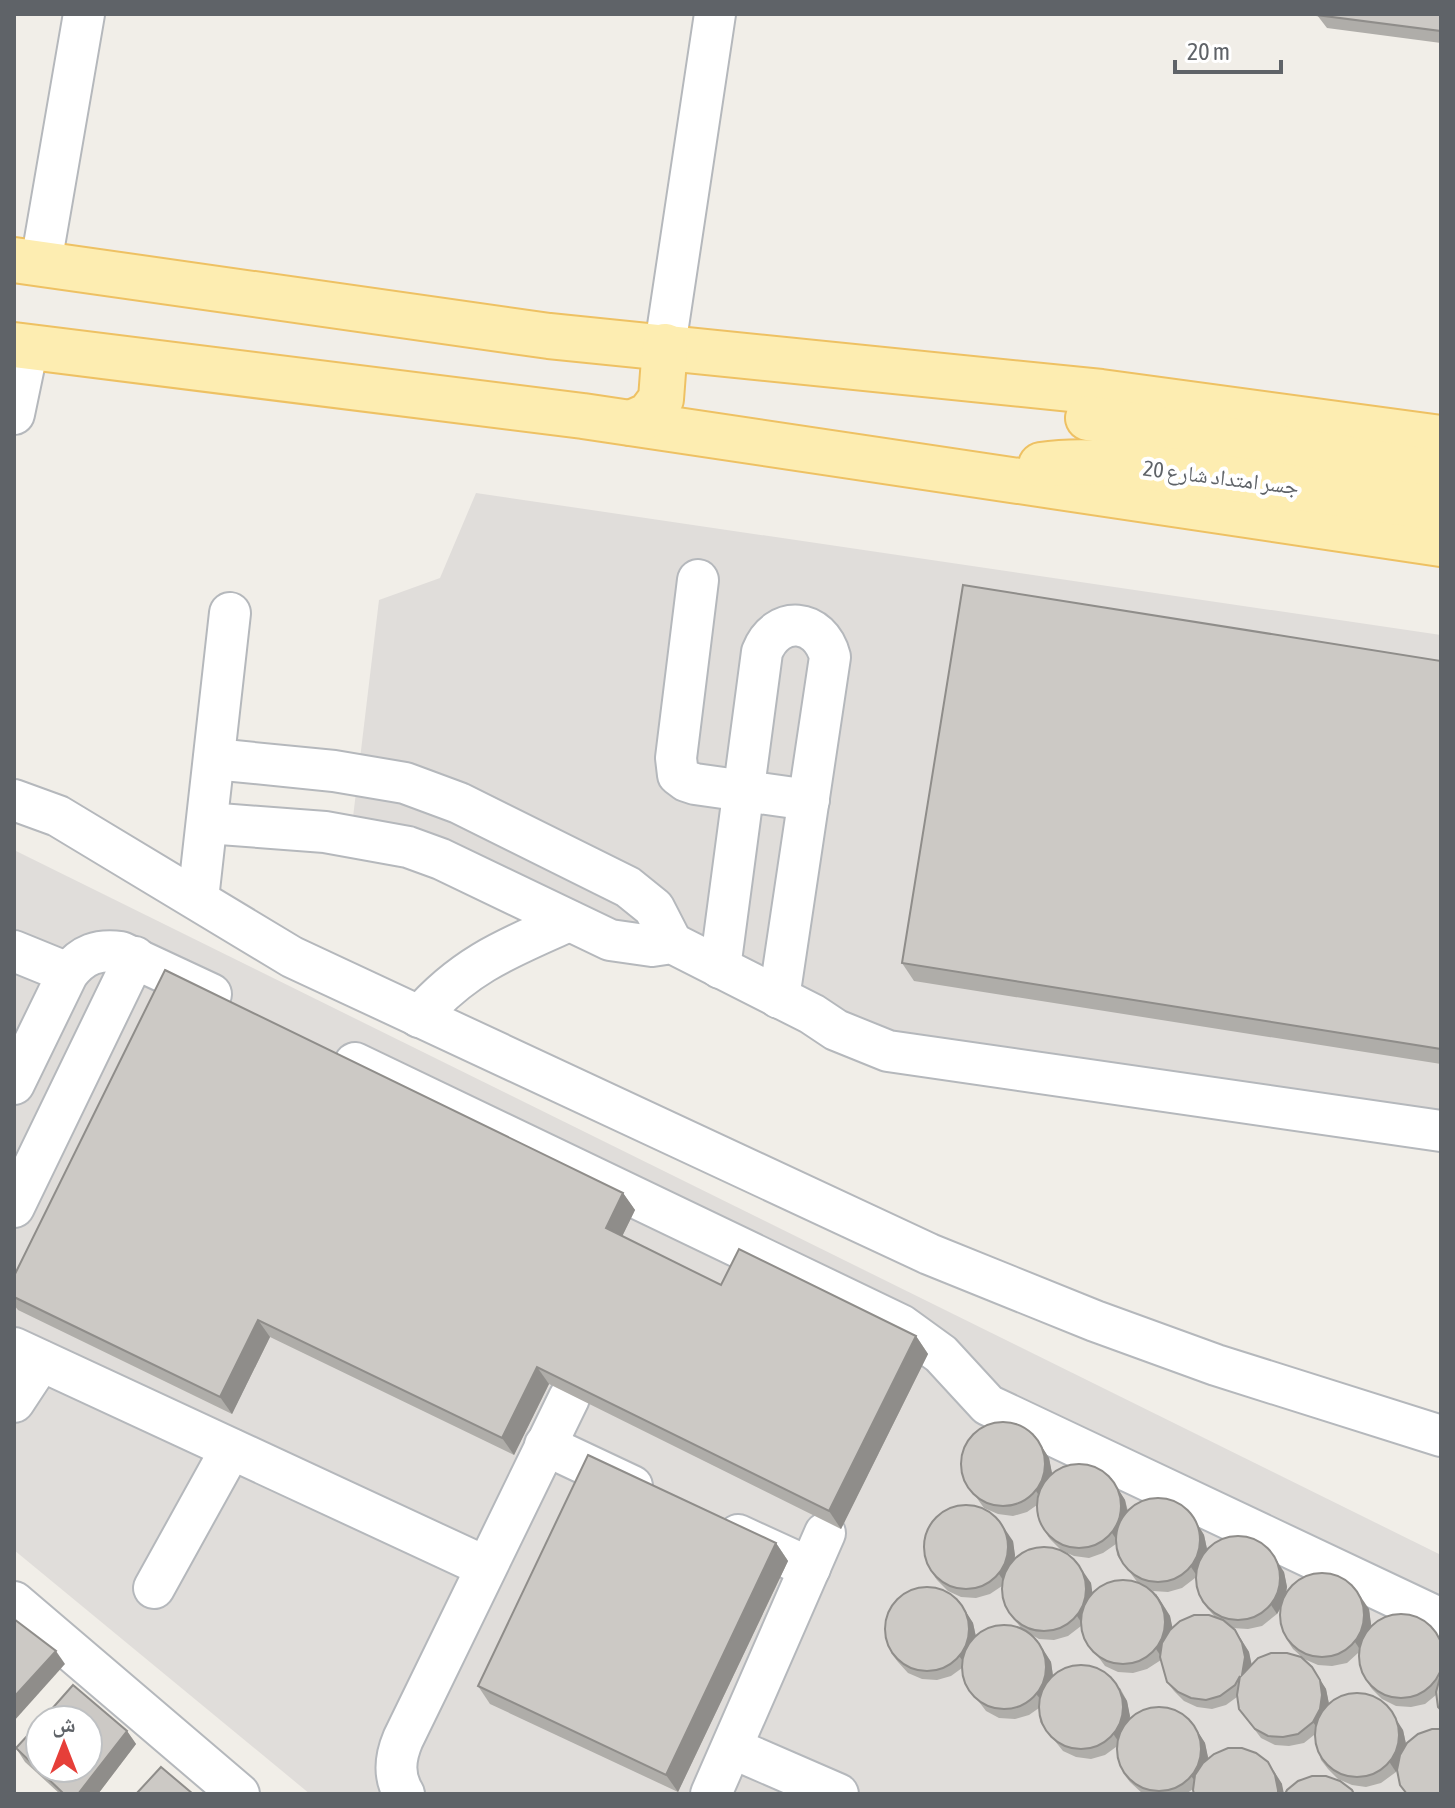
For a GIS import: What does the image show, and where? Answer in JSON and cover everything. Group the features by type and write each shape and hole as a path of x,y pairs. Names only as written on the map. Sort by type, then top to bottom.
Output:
{"main road":[{"path":"28,262 549,336 1176,401 1441,438"},
{"path":"21,346 631,423 1441,544"},
{"path":"631,423 649,415 661,399 665,379 665,346"},
{"name":"جسر امتداد شارع 20","path":"1027,384 1047,402 1072,415 1441,473"},
{"name":"جسر امتداد شارع 20","path":"1001,479 1037,466 1070,461 1109,463 1441,509"}],"street":[{"path":"28,262 84,14"},
{"path":"665,346 715,14"},
{"path":"14,414 21,346"},
{"path":"698,580 675,767 678,775 686,781 809,800"},
{"path":"198,899 230,613"},
{"path":"720,968 762,652 772,635 780,629 799,625 811,628 820,635 830,657 779,998"},
{"path":"214,759 375,777 433,793 628,887 654,908 672,943 836,1030 888,1051 1441,1131"},
{"path":"14,800 58,816 292,957 929,1254 1189,1355 1441,1436"},
{"path":"207,823 325,832 408,847 441,859 610,940 652,946 672,943"},
{"path":"419,1017 441,992 473,967 569,921"},
{"path":"14,1084 68,973 78,961 91,953 106,950 135,957 248,1012"},
{"path":"14,951 68,973"},
{"path":"14,1207 135,957"},
{"path":"319,1046 901,1325 941,1354 988,1405 1441,1619"},
{"path":"14,1402 28,1354 486,1567"},
{"path":"404,1794 396,1770 397,1754 569,1398"},
{"path":"545,1445 670,1503"},
{"path":"154,1588 231,1449"},
{"path":"711,1794 818,1551 712,1523"},
{"path":"14,1602 239,1794"},
{"path":"732,1748 838,1794"}],"shaded area":[{"path":"476,493 1441,635 1441,1144 900,1057 351,834 379,600 440,578"},
{"path":"14,850 1441,1555 1441,1794 310,1794 14,1550"}],"building":[{"path":"1441,14 1441,31 1317,15"},
{"path":"963,585 1441,661 1441,1049 902,963"},
{"path":"165,970 623,1193 606,1228 721,1285 739,1249 916,1336 829,1511 537,1367 502,1438 258,1320 220,1397 14,1297 14,1276"},
{"path":"1003,1422 1019,1425 1033,1434 1042,1448 1045,1464 1042,1480 1033,1494 1019,1503 1003,1506 987,1503 973,1494 964,1480 961,1464 964,1448 973,1434 987,1425"},
{"path":"588,1455 776,1543 666,1775 478,1686"},
{"path":"1079,1464 1095,1467 1109,1476 1118,1490 1121,1506 1118,1522 1109,1536 1095,1545 1079,1548 1063,1545 1049,1536 1040,1522 1037,1506 1040,1490 1049,1476 1063,1467"},
{"path":"1158,1498 1174,1501 1188,1510 1197,1524 1200,1540 1197,1556 1188,1570 1174,1579 1158,1582 1142,1579 1128,1570 1119,1556 1116,1540 1119,1524 1128,1510 1142,1501"},
{"path":"966,1505 982,1508 996,1517 1005,1531 1008,1547 1005,1563 996,1577 982,1586 966,1589 950,1586 936,1577 927,1563 924,1547 927,1531 936,1517 950,1508"},
{"path":"1238,1536 1254,1539 1268,1548 1277,1562 1280,1578 1277,1594 1268,1608 1254,1617 1238,1620 1222,1617 1208,1608 1199,1594 1196,1578 1199,1562 1208,1548 1222,1539"},
{"path":"1044,1547 1060,1550 1074,1559 1083,1573 1086,1589 1083,1605 1074,1619 1060,1628 1044,1631 1028,1628 1014,1619 1005,1605 1002,1589 1005,1573 1014,1559 1028,1550"},
{"path":"1322,1573 1338,1576 1352,1585 1361,1599 1364,1615 1361,1631 1352,1645 1338,1654 1322,1657 1306,1654 1292,1645 1283,1631 1280,1615 1283,1599 1292,1585 1306,1576"},
{"path":"1123,1580 1139,1583 1153,1592 1162,1606 1165,1622 1162,1638 1153,1652 1139,1661 1123,1664 1107,1661 1093,1652 1084,1638 1081,1622 1084,1606 1093,1592 1107,1583"},
{"path":"927,1587 943,1590 957,1599 966,1613 969,1629 966,1645 957,1659 943,1668 927,1671 911,1668 897,1659 888,1645 885,1629 888,1613 897,1599 911,1590"},
{"path":"1401,1614 1417,1617 1431,1626 1440,1640 1443,1656 1440,1672 1431,1686 1417,1695 1401,1698 1385,1695 1371,1686 1362,1672 1359,1656 1362,1640 1371,1626 1385,1617"},
{"path":"1194,1615 1209,1615 1223,1620 1235,1630 1245,1657 1242,1675 1258,1658 1271,1653 1301,1657 1320,1680 1320,1709 1313,1722 1298,1734 1283,1737 1268,1736 1255,1729 1239,1709 1237,1695 1240,1676 1235,1685 1220,1696 1206,1700 1178,1692 1167,1682 1160,1657 1162,1643 1180,1621"},
{"path":"14,1619 56,1651 14,1697"},
{"path":"1004,1625 1020,1628 1034,1637 1043,1651 1046,1667 1043,1683 1034,1697 1020,1706 1004,1709 988,1706 974,1697 965,1683 962,1667 965,1651 974,1637 988,1628"},
{"path":"1081,1665 1097,1668 1111,1677 1120,1691 1123,1707 1120,1723 1111,1737 1097,1746 1081,1749 1065,1746 1051,1737 1042,1723 1039,1707 1042,1691 1051,1677 1065,1668"},
{"path":"1441,1674 1441,1710 1436,1692"},
{"path":"73,1685 95,1704 56,1704"},
{"path":"1357,1693 1373,1696 1387,1705 1396,1719 1399,1735 1396,1751 1387,1765 1373,1774 1357,1777 1341,1774 1327,1765 1318,1751 1315,1735 1318,1719 1327,1705 1341,1696"},
{"path":"1159,1707 1175,1710 1189,1719 1198,1733 1201,1749 1198,1765 1189,1779 1175,1788 1159,1791 1143,1788 1129,1779 1120,1765 1117,1749 1120,1733 1129,1719 1143,1710"},
{"path":"104,1711 127,1731 104,1761"},
{"path":"1441,1729 1441,1794 1407,1794 1400,1785 1397,1770 1400,1755 1407,1743 1418,1734"},
{"path":"24,1739 24,1756 16,1748"},
{"path":"1228,1748 1242,1748 1268,1762 1275,1775 1278,1794 1194,1794 1195,1775 1203,1763"},
{"path":"161,1767 193,1794 136,1794"},
{"path":"1312,1776 1326,1776 1340,1781 1354,1794 1285,1794 1298,1781"},
{"path":"54,1784 86,1784 78,1794 64,1794"}]}
